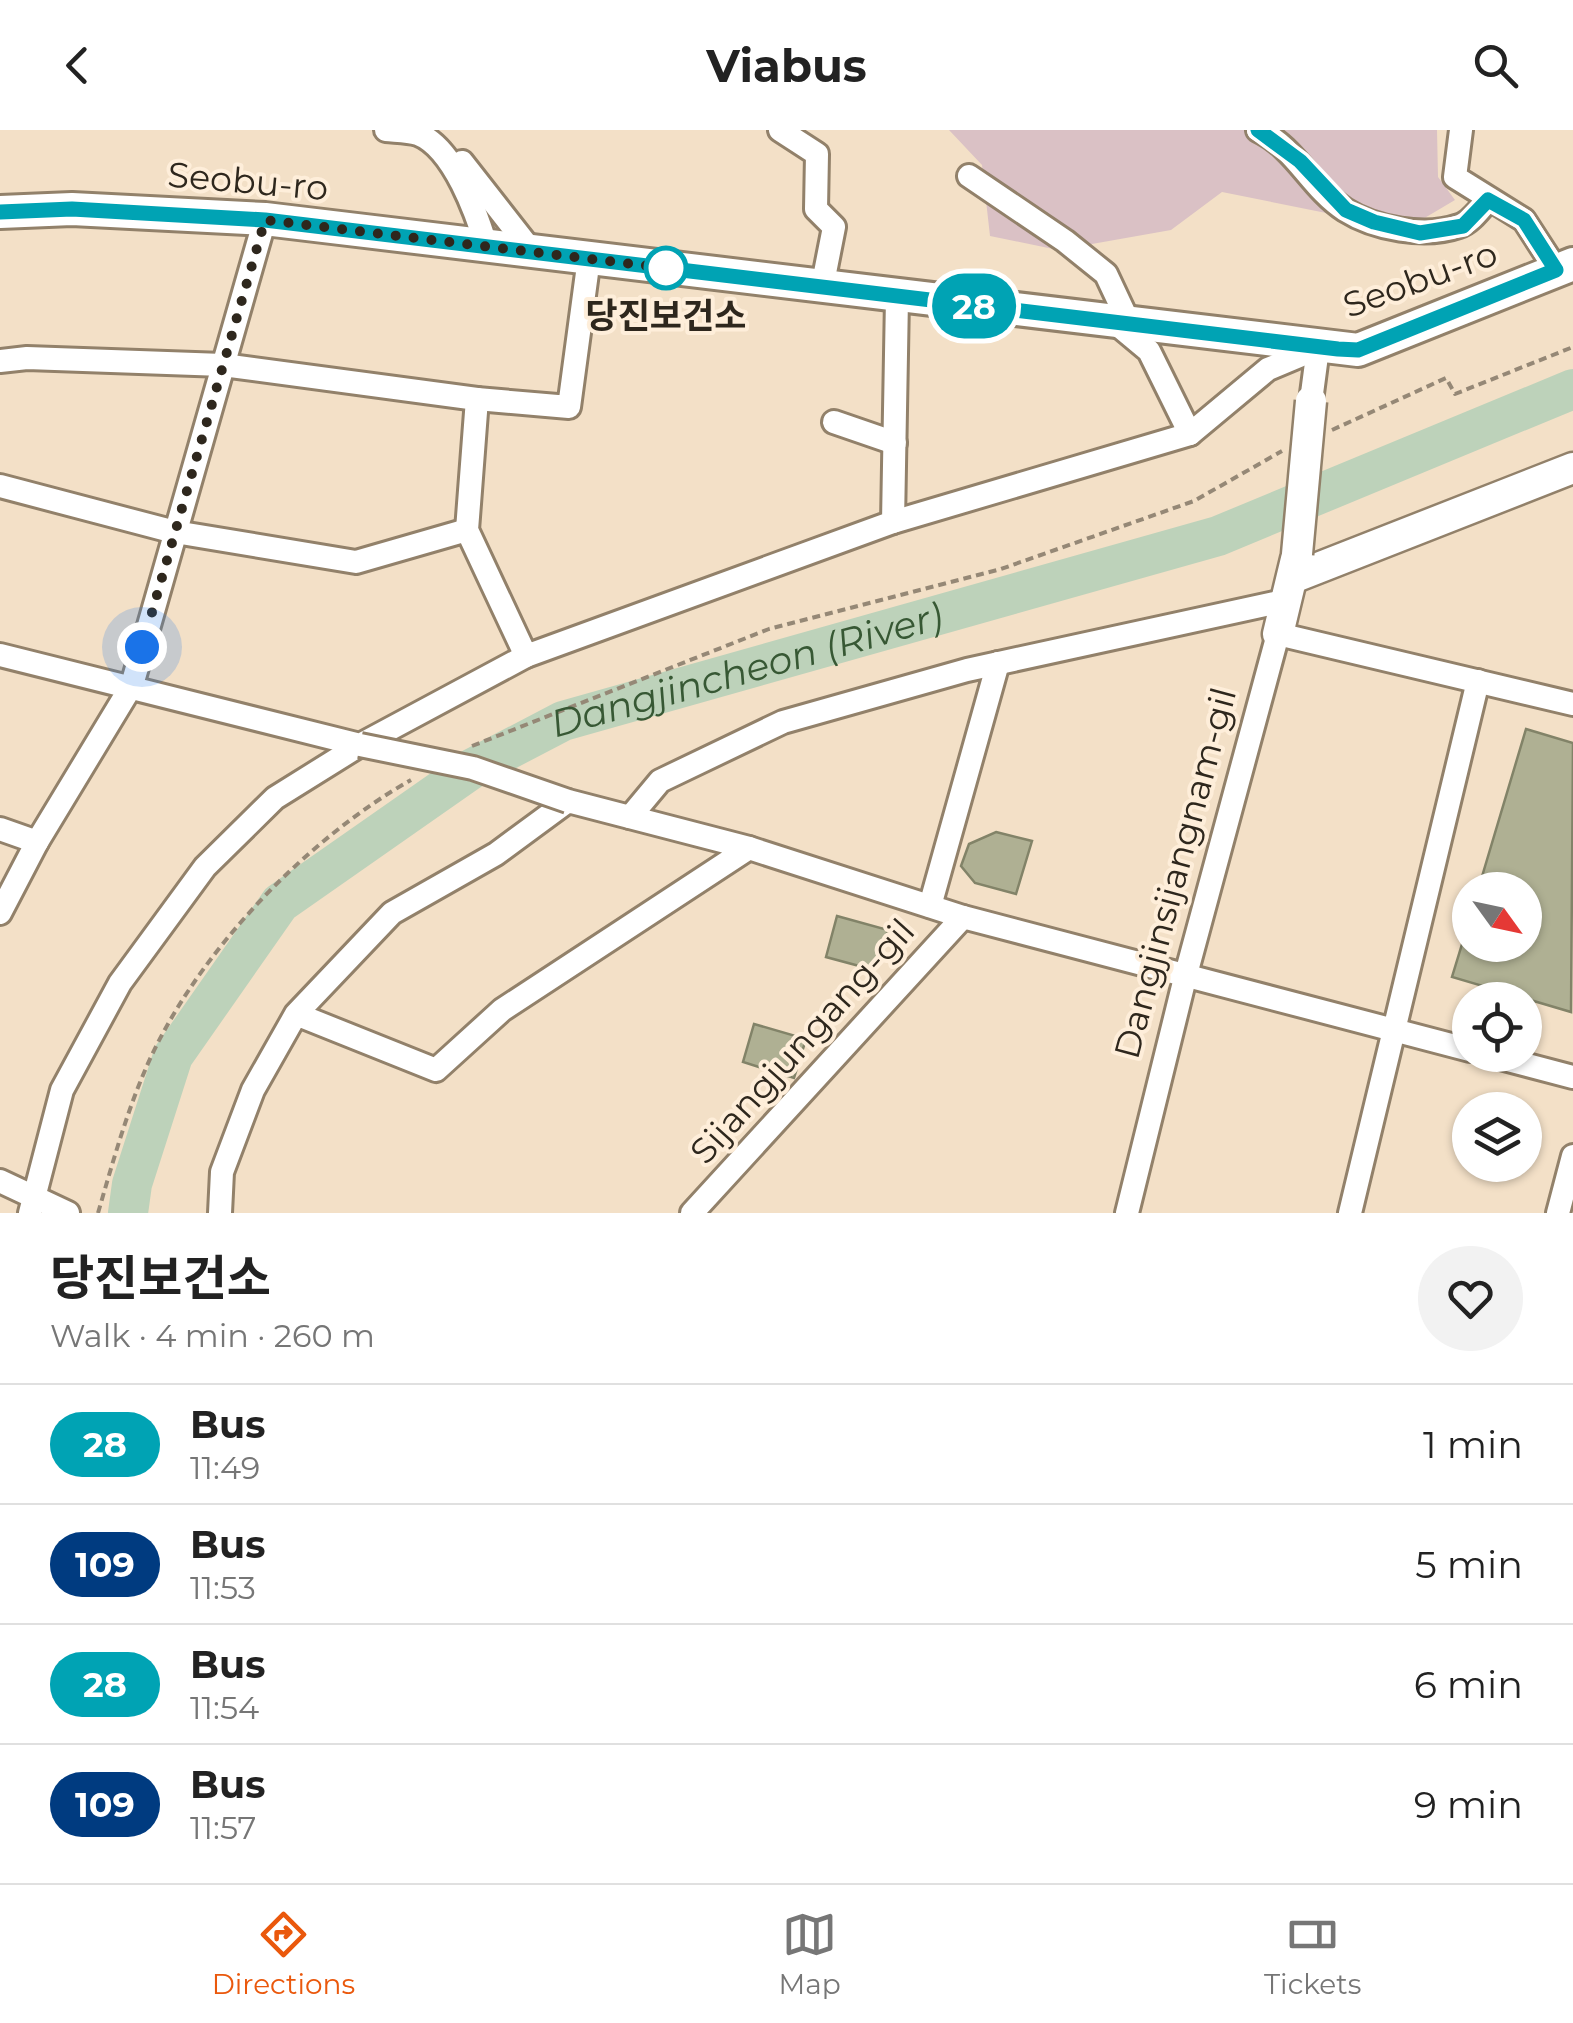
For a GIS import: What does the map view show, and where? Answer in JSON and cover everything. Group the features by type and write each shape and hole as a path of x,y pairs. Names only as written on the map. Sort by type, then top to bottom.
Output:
{"main road":[{"name":"Seobu-ro","path":"0,212 72,209 265,220 1358,350 1565,268"}],"street":[{"path":"386,130 420,134 454,169 475,209 488,248"},
{"path":"437,130 534,254"},
{"path":"780,130 817,154 816,209 834,228 822,288"},
{"name":"Seobu-ro","path":"1258,130 1300,161 1346,210 1374,222 1420,233 1463,226 1488,200"},
{"name":"Seobu-ro","path":"1461,130 1456,177 1524,220 1565,268"},
{"path":"969,176 1106,274 1121,322 1149,352 1190,434"},
{"path":"0,913 36,842 132,685 265,220"},
{"path":"0,362 27,358 223,365 476,399 569,406 589,258"},
{"path":"893,522 897,298"},
{"path":"1311,401 1318,348"},
{"path":"31,1204 62,1090 120,982 204,867 275,798 360,745 526,656 893,522 1190,434 1268,369 1318,348"},
{"path":"476,399 467,530 526,656"},
{"name":"Dangjinsijangnam-gil","path":"1128,1213 1184,978 1293,577 1311,401"},
{"path":"834,422 895,443"},
{"path":"630,817 660,781 783,722 1293,577 1573,468"},
{"path":"0,486 176,532 356,562 467,530"},
{"path":"1278,634 1573,704"},
{"name":"Sijangjungang-gil","path":"0,655 360,745 473,768 568,801 748,848 963,917 1452,1045"},
{"path":"930,906 998,663"},
{"path":"1350,1213 1478,681"},
{"path":"220,1213 222,1172 253,1090 296,1014 392,914 496,854 568,801"},
{"path":"0,829 36,842"},
{"path":"296,1014 436,1070 502,1010 748,848"},
{"name":"Sijangjungang-gil","path":"692,1213 963,917"},
{"path":"1542,1069 1573,1077"},
{"path":"1558,1213 1573,1156"},
{"path":"0,1181 31,1204 68,1213"}],"path":[{"path":"1331,430 1446,378 1456,394 1573,347"},
{"path":"470,747 769,628 1001,568 1194,502 1298,444"},
{"path":"98,1213 146,1067 183,1000 268,894 354,815 424,773"}],"shaded area":[{"path":"949,130 1437,130 1438,177 1455,200 1406,229 1222,192 1171,230 1058,250 990,236 982,165"}],"building":[{"path":"1526,729 1573,743 1571,1012 1542,1003 1542,982 1469,982 1452,977 1457,962 1542,962 1542,872 1483,872"},
{"path":"996,832 1032,841 1016,894 975,883 961,866 969,844"},
{"path":"837,916 888,930 874,970 826,957"},
{"path":"754,1024 806,1039 794,1078 743,1062"}],"waterway":[{"name":"Dangjincheon (River)","path":"128,1213 132,1184 173,1056 280,903 473,768 563,721 1218,536 1573,389"}],"bus line":[{"name":"28","path":"0,212 72,209 265,220 1358,350 1556,270 1524,220 1488,200 1463,226 1420,233 1374,222 1346,210 1313,180 1300,161 1274,138 1258,130"}],"place":[{"name":"당진보건소","path":"666,268"}],"route":[{"path":"142,647 265,220 666,268"}]}
